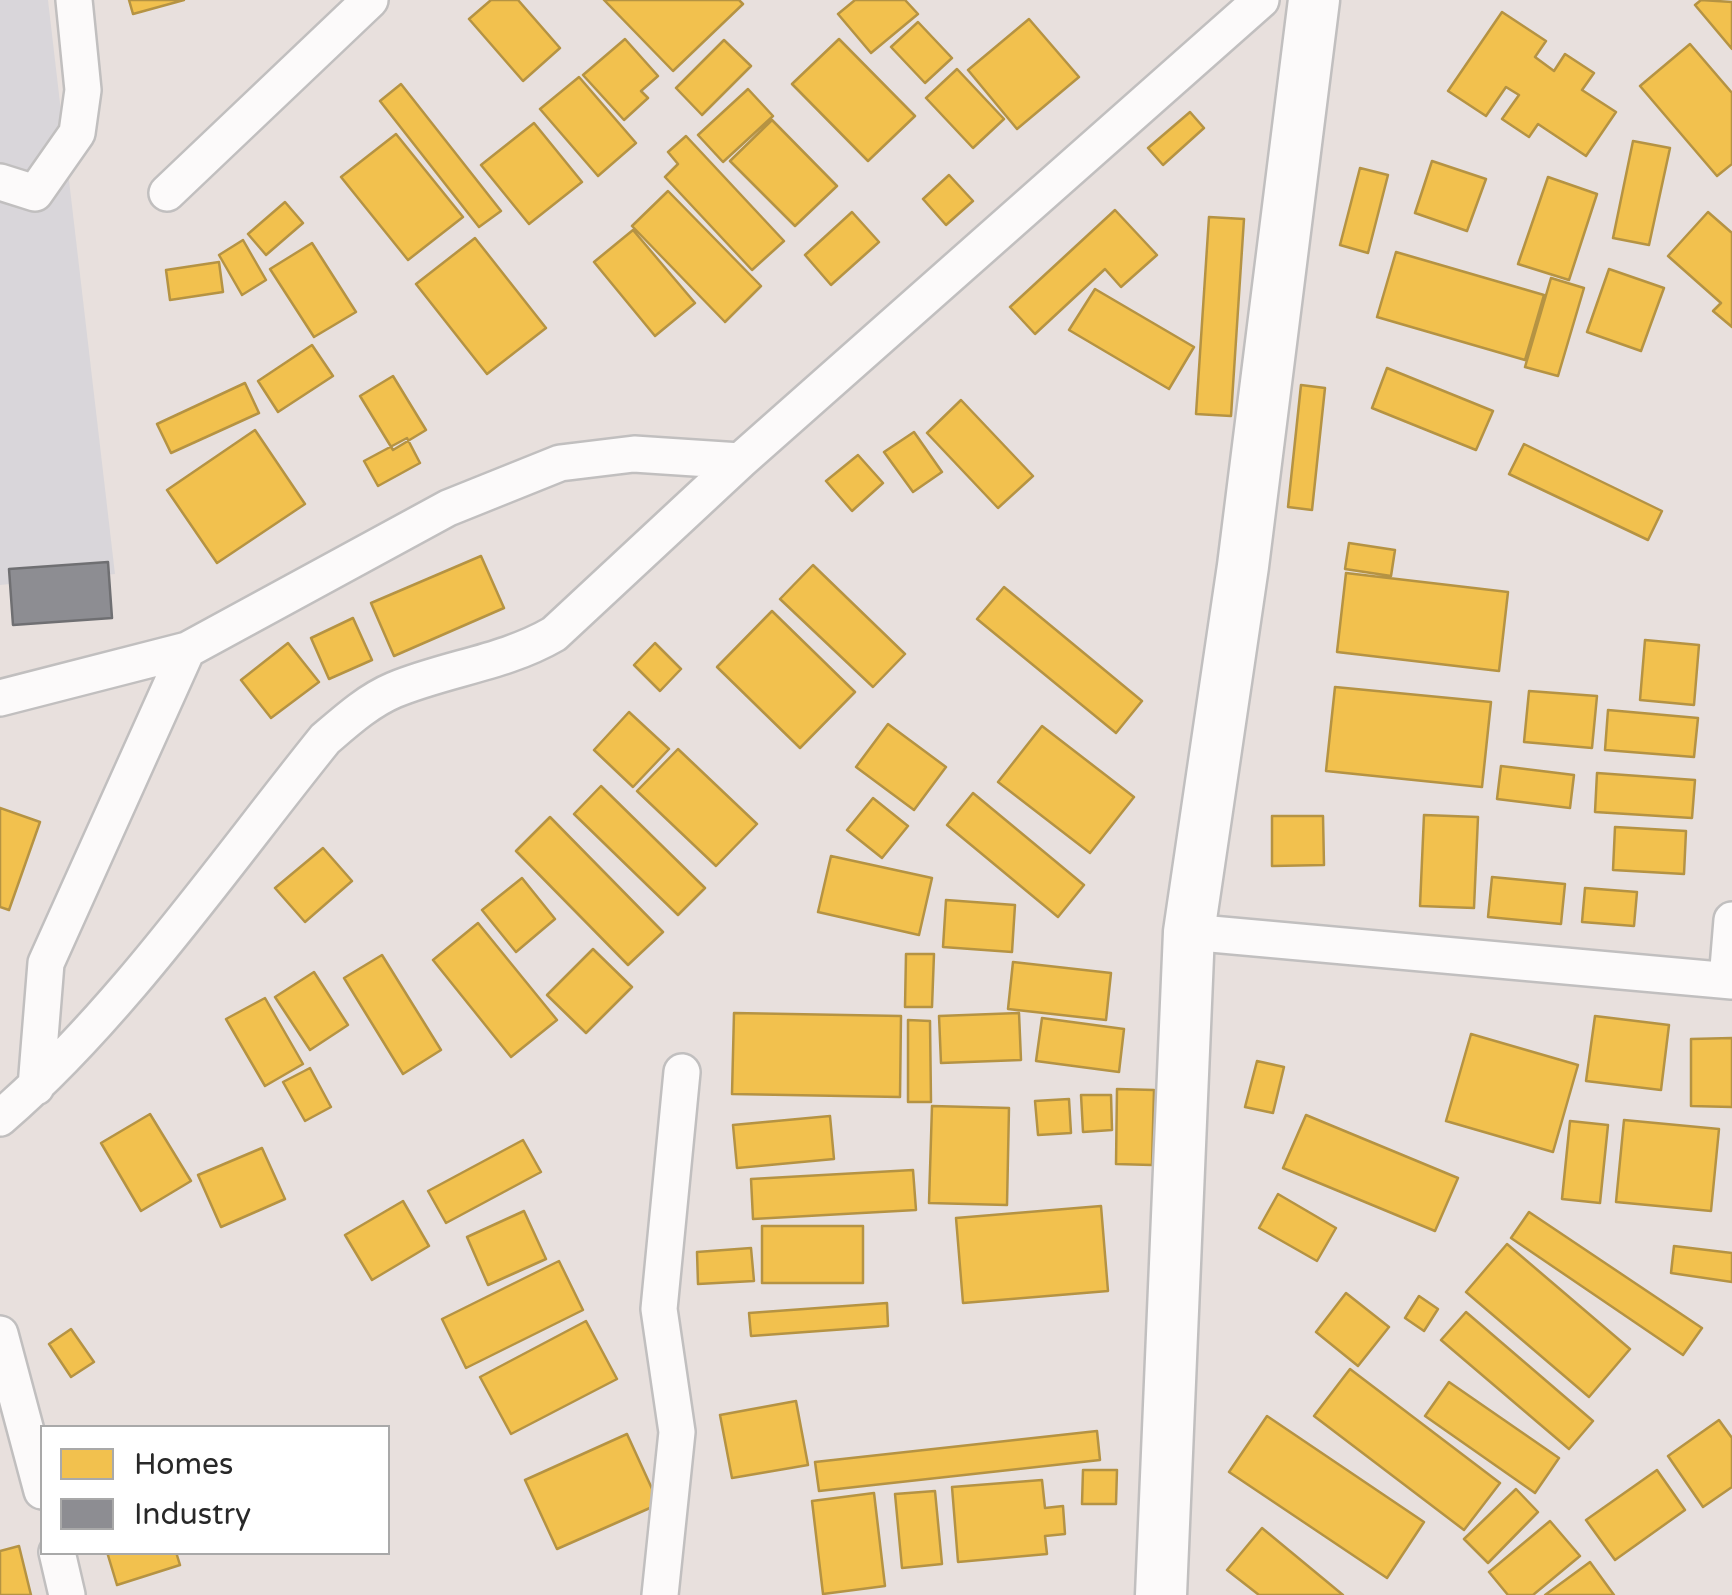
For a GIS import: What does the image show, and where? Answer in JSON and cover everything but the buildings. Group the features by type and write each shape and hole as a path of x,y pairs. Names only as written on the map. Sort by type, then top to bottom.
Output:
{"main road":[{"path":"1161,1595 1189,932 1243,566 1314,0"}],"street":[{"path":"0,182 35,192 77,132 83,90 74,0"},
{"path":"167,194 370,0"},
{"path":"0,1118 36,1087 100,1018 325,739 360,710 394,690 525,650 554,634 740,462 1261,0"},
{"path":"0,698 186,650 448,508 560,463 634,454 740,462"},
{"path":"36,1087 46,962 186,650"},
{"path":"1189,932 1729,981 1732,920"},
{"path":"660,1595 678,1432 659,1309 682,1072"},
{"path":"0,1334 40,1484"},
{"path":"58,1555 67,1595"}],"shaded area":[{"path":"0,0 48,0 115,574 0,585"}]}
